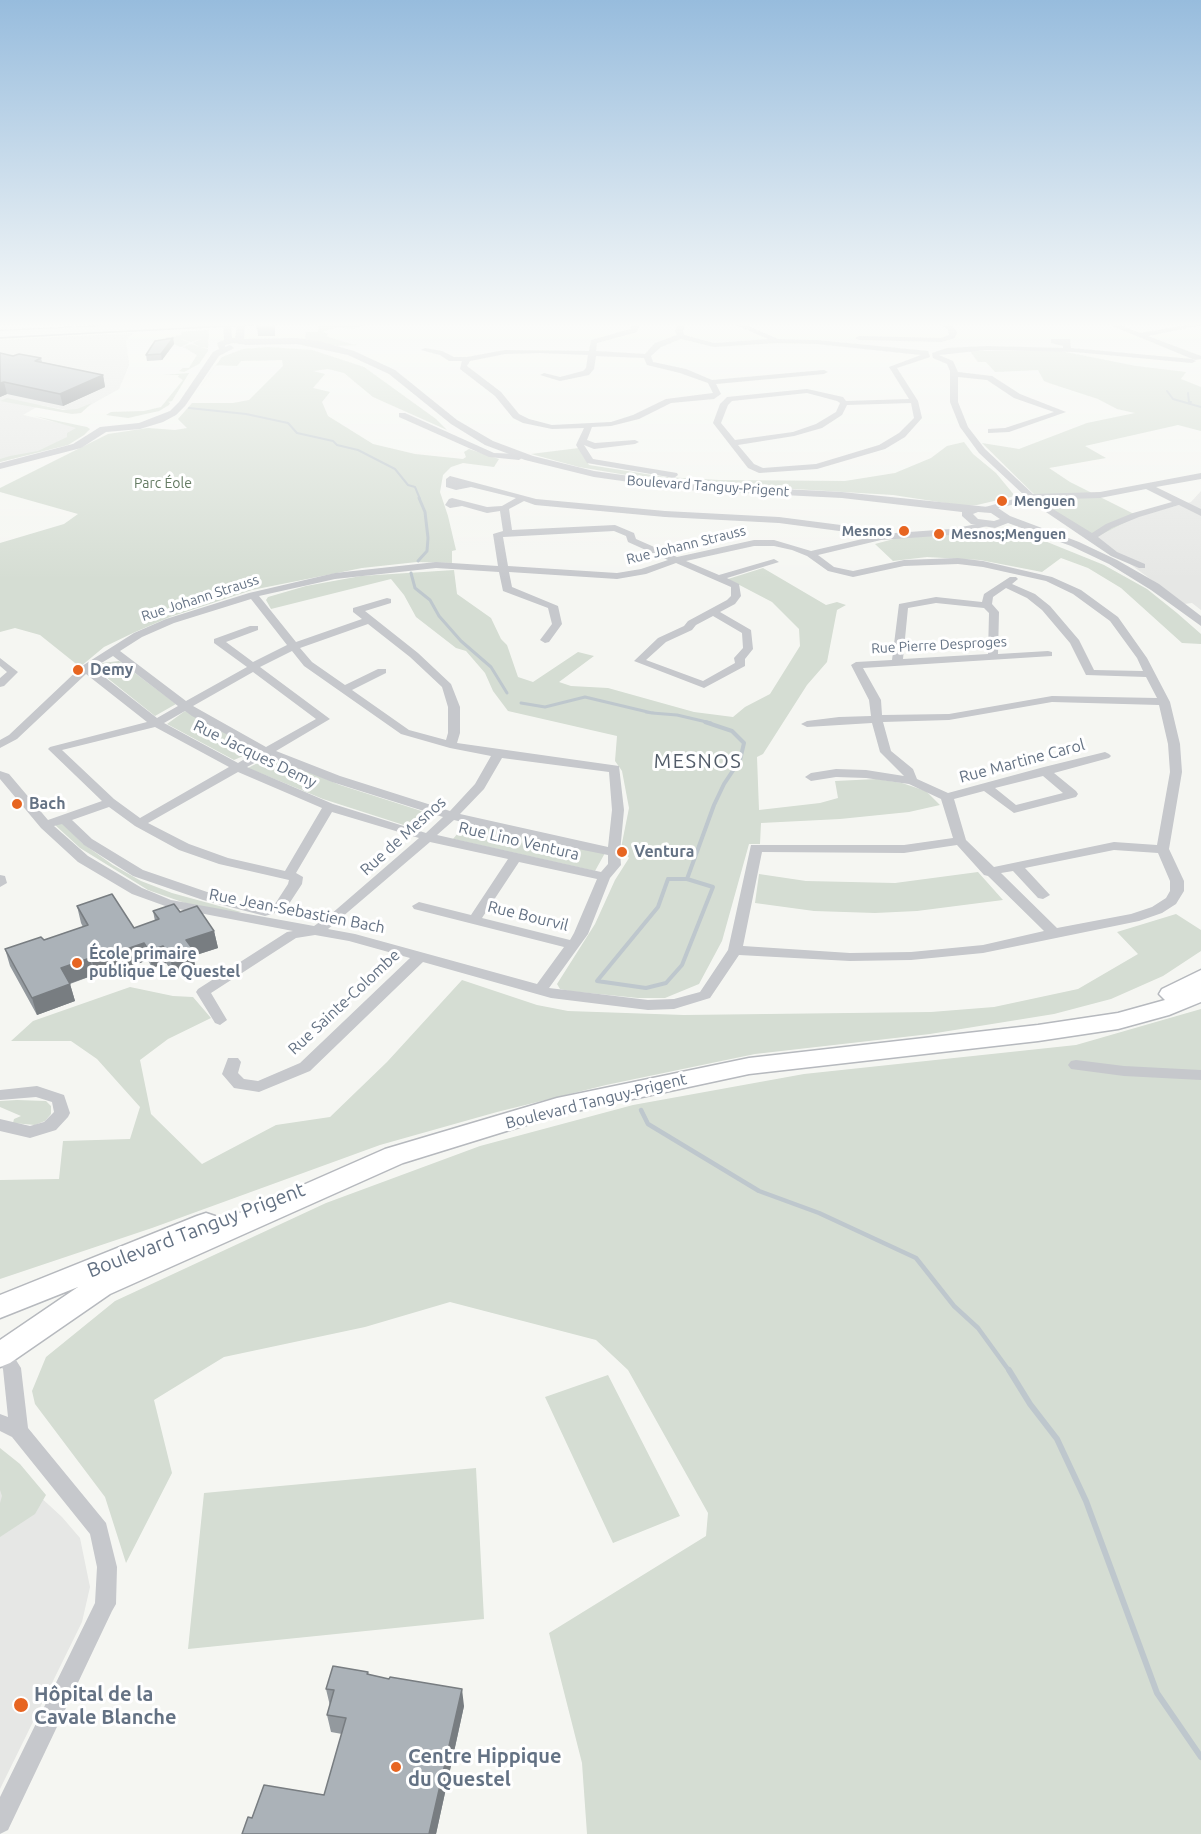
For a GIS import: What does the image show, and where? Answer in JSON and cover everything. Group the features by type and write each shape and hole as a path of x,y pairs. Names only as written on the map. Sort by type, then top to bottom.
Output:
{"main road":[{"path":"1074,1028 1170,994 1201,977"},
{"name":"Boulevard Tanguy-Prigent","path":"1,1353 100,1286 394,1156 557,1107 749,1066 1118,1021 1201,994"},
{"name":"Boulevard Tanguy Prigent","path":"0,1307 206,1223 394,1156"}],"street":[{"path":"0,466 77,446 104,429 120,425 149,424 177,409"},
{"name":"Boulevard Tanguy-Prigent","path":"436,409 469,432 523,457 602,476 658,485 842,495 926,504 984,524 1002,514"},
{"path":"510,409 516,416 526,421 552,426 588,427 626,421 653,409"},
{"path":"722,409 717,423 755,469 767,471 817,466 856,456 891,442 902,435 918,418 916,409"},
{"path":"732,443 794,434 819,426 839,413 841,409"},
{"path":"957,409 964,427 982,451 1031,497"},
{"path":"990,431 1006,430 1062,412 1052,409"},
{"path":"402,415 492,455 523,457"},
{"path":"588,427 580,445 590,460 674,475"},
{"path":"583,441 594,446 635,442"},
{"path":"1002,514 1031,497 1100,495 1201,476"},
{"path":"471,484 535,502 779,520 864,531 880,537"},
{"path":"1149,486 1201,513"},
{"path":"462,504 487,510 504,508 525,498"},
{"path":"1092,537 1109,526 1136,515 1181,502"},
{"path":"504,508 504,569 507,589 553,606 557,624 545,640"},
{"path":"1045,508 1092,537 1114,554 1142,566"},
{"path":"810,554 880,537 944,532 983,509 1002,514 1025,526 1075,544 1113,562 1155,587 1201,622"},
{"path":"503,534 615,528 631,535 631,540 736,586 736,596 692,623 688,628 663,640 639,662 705,685 741,664 739,658 748,649 747,632 713,612"},
{"name":"Rue Johann Strauss","path":"0,745 13,737 86,668 112,650 170,621 254,595 335,576 460,566 617,576 643,572 676,560 754,543 774,543 810,554"},
{"path":"810,554 831,569 853,574 869,573 904,563 933,561 966,562 1021,571 1049,579 1100,607 1128,636 1164,702 1174,744 1176,772 1163,849 1177,881 1177,891 1171,901 1157,910 1134,918 983,949 912,956 850,957 735,950 756,848 904,849 960,841"},
{"path":"718,578 774,562"},
{"path":"987,605 988,596 1006,585 1021,571"},
{"path":"1006,585 1031,596 1046,608 1075,642 1090,673 1150,674"},
{"path":"254,595 284,633 292,647 308,664 405,732 450,745 498,754 615,769 618,810 615,865 604,878 581,934 540,990"},
{"path":"897,662 903,606 936,600 987,605 994,612 993,656"},
{"path":"387,601 357,610 447,686 454,707 454,734 450,745"},
{"path":"64,819 88,842 138,873 177,888 265,912 280,907 295,884 296,877 225,861 184,847 139,823 106,799 54,750 156,723 261,662 292,647 368,620"},
{"path":"139,823 324,719 218,641 254,628"},
{"name":"Rue Jacques Demy","path":"112,650 185,706 268,752 336,779 452,816"},
{"name":"Rue Pierre Desproges","path":"877,720 875,700 856,665 1048,654"},
{"path":"0,661 13,672 0,684"},
{"name":"Rue Jacques Demy","path":"86,668 156,723 237,766 329,807 427,837"},
{"path":"343,690 382,671"},
{"path":"807,723 949,717 1052,699 1164,702"},
{"path":"877,720 886,752 909,772 912,781"},
{"name":"Rue de Mesnos","path":"317,930 335,918 452,816 480,786 498,754"},
{"name":"Rue Martine Carol","path":"947,798 1105,756"},
{"path":"986,787 1014,809 1072,794 1044,771"},
{"path":"812,777 836,773 866,774 912,781 947,798 960,841 989,872 1054,933"},
{"name":"Rue Jean-Sebastien Bach","path":"0,775 5,777 43,822 83,859 137,891 168,903 350,937 540,990 583,999 648,1005 674,1004 705,995 735,950"},
{"path":"43,822 64,819 106,799"},
{"path":"43,822 106,799"},
{"path":"288,876 329,807"},
{"name":"Rue Lino Ventura","path":"452,816 538,837 614,852"},
{"name":"Rue Lino Ventura","path":"427,837 604,878"},
{"path":"989,872 1114,846 1163,849"},
{"name":"Rue Bourvil","path":"475,919 515,858"},
{"path":"1016,866 1043,895"},
{"name":"Rue Bourvil","path":"419,906 573,945"},
{"path":"220,1020 203,992 292,935 317,930"},
{"name":"Rue Sainte-Colombe","path":"233,1062 230,1074 239,1084 259,1087 305,1067 420,957"},
{"path":"1076,1065 1124,1071 1201,1075"},
{"path":"0,1095 37,1091 59,1099 62,1113 50,1126 30,1132 0,1125"},
{"path":"0,1821 105,1604 106,1585 106,1567 99,1530 9,1426 12,1368 1,1353"}],"shaded area":[{"path":"0,409 34,409 23,415 86,429 71,443 0,462"},
{"path":"59,409 84,409 78,412"},
{"path":"1201,491 1201,610 1192,603 1184,604 1095,538 1138,516 1191,502"},
{"name":"Hôpital de la Cavale Blanche","path":"0,1460 62,1517 80,1538 90,1587 82,1622 0,1789"}],"green space":[{"path":"42,409 86,409 81,413 72,414"},
{"path":"163,409 128,418 106,415 111,412"},
{"name":"Parc Éole","path":"187,409 325,409 328,416 373,444 415,454 463,459 466,457 464,452 469,449 499,459 494,467 463,463 451,467 443,475 440,492 456,550 452,551 452,563 417,562 362,568 252,590 170,617 133,633 104,647 80,667 40,635 15,628 0,632 0,543 64,524 78,514 0,492 0,488 108,434 148,428 175,430 187,428 178,419"},
{"path":"399,409 422,409 447,430"},
{"path":"1117,409 1201,409 1201,431 1178,425 1085,446 1106,458 1049,468 1070,482 1138,516 1095,538 1047,507 982,443 1019,449 1087,423 1135,413"},
{"path":"34,416 90,429 68,445 0,462 0,459 10,456 38,451 67,437 67,433 76,428"},
{"path":"964,442 973,454 996,473 1015,496 965,506 893,495 662,481 579,467 531,454 579,448 589,465 665,477 845,481 895,473 931,458 947,446"},
{"path":"972,529 1025,533 1104,565 1147,589 1177,613 1201,634 1201,644 1182,643 1121,588 1088,568 1061,558 1042,572 980,560 927,557 893,561 875,544 905,536 948,535"},
{"path":"763,568 826,605 837,602 846,605 837,610 827,662 807,685 763,754 757,757 759,810 820,803 838,798 835,781 877,779 902,783 926,791 940,805 909,812 840,819 761,823 760,844 749,844 722,941 699,984 665,998 638,998 569,991 560,989 557,984 595,924 615,880 629,858 621,848 629,808 622,771 615,761 617,736 508,711 493,691 485,673 466,651 456,648 416,617 404,595 391,579 271,609 266,600 268,597 306,586 361,576 454,570 457,594 491,618 501,639 507,645 518,677 533,682 578,652 594,656 559,682 571,686 608,688 694,712 733,717 745,707 770,694 800,646 799,629 772,602 728,579"},
{"path":"119,661 176,704 155,716 96,669 102,663"},
{"path":"185,711 257,750 234,760 167,724"},
{"path":"271,756 340,785 434,815 416,829 323,799 248,768"},
{"path":"61,822 82,843 141,881 172,893 241,912 185,903 148,890 80,848 54,824"},
{"path":"467,822 605,853 595,871 453,839"},
{"path":"978,872 1003,900 917,911 875,913 814,911 755,903 759,874 806,881 895,883"},
{"path":"1176,914 1201,930 1201,951 1163,976 1111,999 1054,1014 930,1034 755,1054 606,1085 497,1112 380,1145 152,1228 0,1279 0,1180 59,1179 63,1141 130,1139 140,1107 97,1059 71,1041 11,1041 33,1021 130,987 173,996 193,997 211,1018 168,1039 140,1060 151,1114 202,1164 276,1125 330,1117 387,1062 462,980 537,1005 568,1011 684,1015 931,1012 994,1007 1078,989 1138,954 1117,932"},
{"path":"1201,1009 1201,1834 587,1834 582,1763 549,1633 706,1536 708,1513 628,1370 596,1340 450,1302 365,1327 224,1357 154,1400 172,1473 126,1563 105,1497 35,1404 32,1391 46,1357 115,1301 326,1203 480,1146 633,1105 804,1074 1076,1045"},
{"path":"0,1101 46,1101 51,1106 51,1114 45,1121 35,1125 13,1123 14,1119 21,1116 0,1107"},
{"path":"608,1375 680,1516 613,1543 545,1397"},
{"path":"0,1448 20,1464 46,1495 35,1514 0,1537 2,1496"},
{"path":"476,1468 484,1619 188,1649 204,1493"}],"building":[{"path":"112,894 134,928 159,919 153,911 174,904 180,912 197,906 214,931 186,940 192,948 170,956 163,946 149,951 144,943 92,961 90,958 61,968 70,984 32,998 5,949 41,937 44,940 88,925 77,906"},
{"name":"Centre Hippique du Questel","path":"333,1666 368,1672 367,1674 389,1679 390,1677 462,1689 429,1834 242,1834 248,1817 252,1818 264,1785 324,1795 346,1718 327,1715 334,1690 326,1689"}],"waterway":[{"path":"195,409 246,414 288,423 297,433 333,441 337,445 358,450 395,469 408,485 415,487 420,499"},
{"path":"418,561 427,551 428,538 425,512 419,498"},
{"path":"411,573 415,588 430,600 439,616 461,641 491,667 507,693"},
{"path":"521,703 545,707 585,697 650,712"},
{"path":"650,712 646,712 652,713"},
{"path":"650,712 654,713 652,713"},
{"path":"652,713 677,715 711,723"},
{"path":"687,879 714,805 724,784 740,760 744,743 732,731 705,722"},
{"path":"668,879 687,879 713,887 682,965 666,983 646,988 597,981 658,907 668,879"},
{"path":"641,1110 648,1124 759,1191 819,1213 916,1258 954,1306 978,1328 1010,1372"},
{"path":"1009,1370 1030,1404 1057,1439 1086,1501 1157,1693 1201,1757"}],"place":[{"name":"Menguen","path":"1002,501"},
{"name":"Mesnos","path":"904,531"},
{"name":"Mesnos;Menguen","path":"939,534"},
{"name":"Demy","path":"78,670"},
{"name":"Bach","path":"17,804"},
{"name":"Ventura","path":"622,852"},
{"name":"École primaire publique Le Questel","path":"77,963"},
{"name":"Hôpital de la Cavale Blanche","path":"21,1705"},
{"name":"Centre Hippique du Questel","path":"396,1767"}],"district":[{"name":"MESNOS","path":"698,761"}]}
